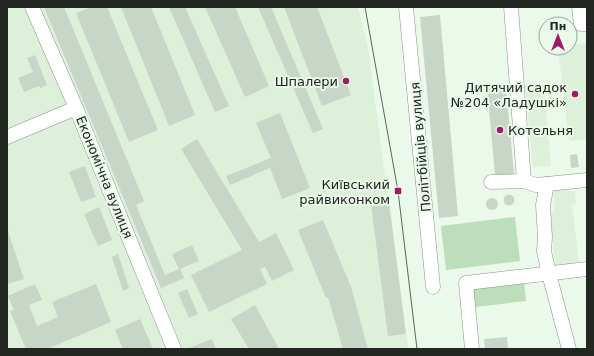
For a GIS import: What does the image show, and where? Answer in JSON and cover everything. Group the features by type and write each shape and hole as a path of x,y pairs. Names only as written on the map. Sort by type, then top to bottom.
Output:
{"street":[{"name":"Економічна вулиця","path":"32,7 76,108 174,349"},
{"name":"Політбійців вулиця","path":"406,7 433,287"},
{"path":"511,7 524,181"},
{"path":"579,7 581,24 587,24"},
{"path":"7,137 76,108"},
{"path":"491,182 524,181 536,185 587,180"},
{"path":"546,184 543,206 545,237 544,251 569,349"},
{"path":"472,349 466,283 587,269"}],"shaded area":[{"path":"7,7 358,7 368,48 409,349 7,349"},
{"name":"Дитячий садок №204 «Ладушкі»","path":"587,43 587,139 569,141 559,56 578,56 578,44"},
{"path":"535,84 536,91 544,90 551,166 533,167 525,85"},
{"path":"565,188 566,191 575,191 576,203 572,204 579,265 555,267 550,224 552,223 551,212 555,211 553,189"}],"green space":[{"path":"515,217 520,261 446,270 441,226"},
{"path":"524,281 526,301 475,307 473,287"}],"building":[{"path":"44,7 64,7 144,201 136,205 165,275 179,269 172,254 192,245 199,261 180,269 184,278 161,288"},
{"path":"91,7 107,7 158,130 129,142 76,13"},
{"path":"121,7 151,7 195,115 169,126"},
{"path":"169,7 185,7 229,106 215,112"},
{"path":"205,7 235,7 269,86 245,97"},
{"path":"258,7 271,7 323,129 313,133"},
{"path":"284,7 317,7 351,95 322,106"},
{"path":"440,15 458,216 439,218 420,17"},
{"path":"35,55 47,85 40,88 39,86 24,92 18,78 33,72 27,58"},
{"name":"Котельня","path":"506,86 514,174 495,175 487,87"},
{"path":"280,113 310,188 282,199 270,168 230,185 226,176 271,158 256,123"},
{"path":"197,139 259,242 276,233 294,270 272,281 265,267 260,269 267,284 209,312 191,275 242,250 181,149"},
{"path":"577,154 579,167 571,168 570,155"},
{"path":"85,166 96,197 81,202 69,172"},
{"path":"509,194 513,196 515,200 513,204 509,206 505,204 503,200 505,196"},
{"path":"492,198 496,200 498,204 496,208 492,210 488,208 486,204 488,200"},
{"path":"389,202 406,334 388,336 371,204"},
{"path":"99,207 112,240 98,246 84,214"},
{"path":"323,220 351,287 368,349 343,349 328,297 326,298 298,230"},
{"path":"7,228 24,279 7,284"},
{"path":"118,254 129,288 123,291 112,257"},
{"path":"35,284 42,300 29,305 37,326 58,317 52,302 96,284 111,322 47,349 26,349 10,311 14,310 8,296"},
{"path":"187,289 198,314 189,318 178,293"},
{"path":"255,305 279,349 249,349 231,319"},
{"path":"140,319 153,349 123,349 115,330"},
{"path":"507,337 508,349 485,349 484,339"},
{"path":"212,339 216,349 187,349"}],"tram line":[{"path":"365,7 398,191 417,349"}],"place":[{"name":"Шпалери","path":"346,81"},
{"name":"Дитячий садок №204 «Ладушкі»","path":"575,94"},
{"name":"Котельня","path":"500,130"},
{"name":"Київський райвиконком","path":"398,191"}]}
